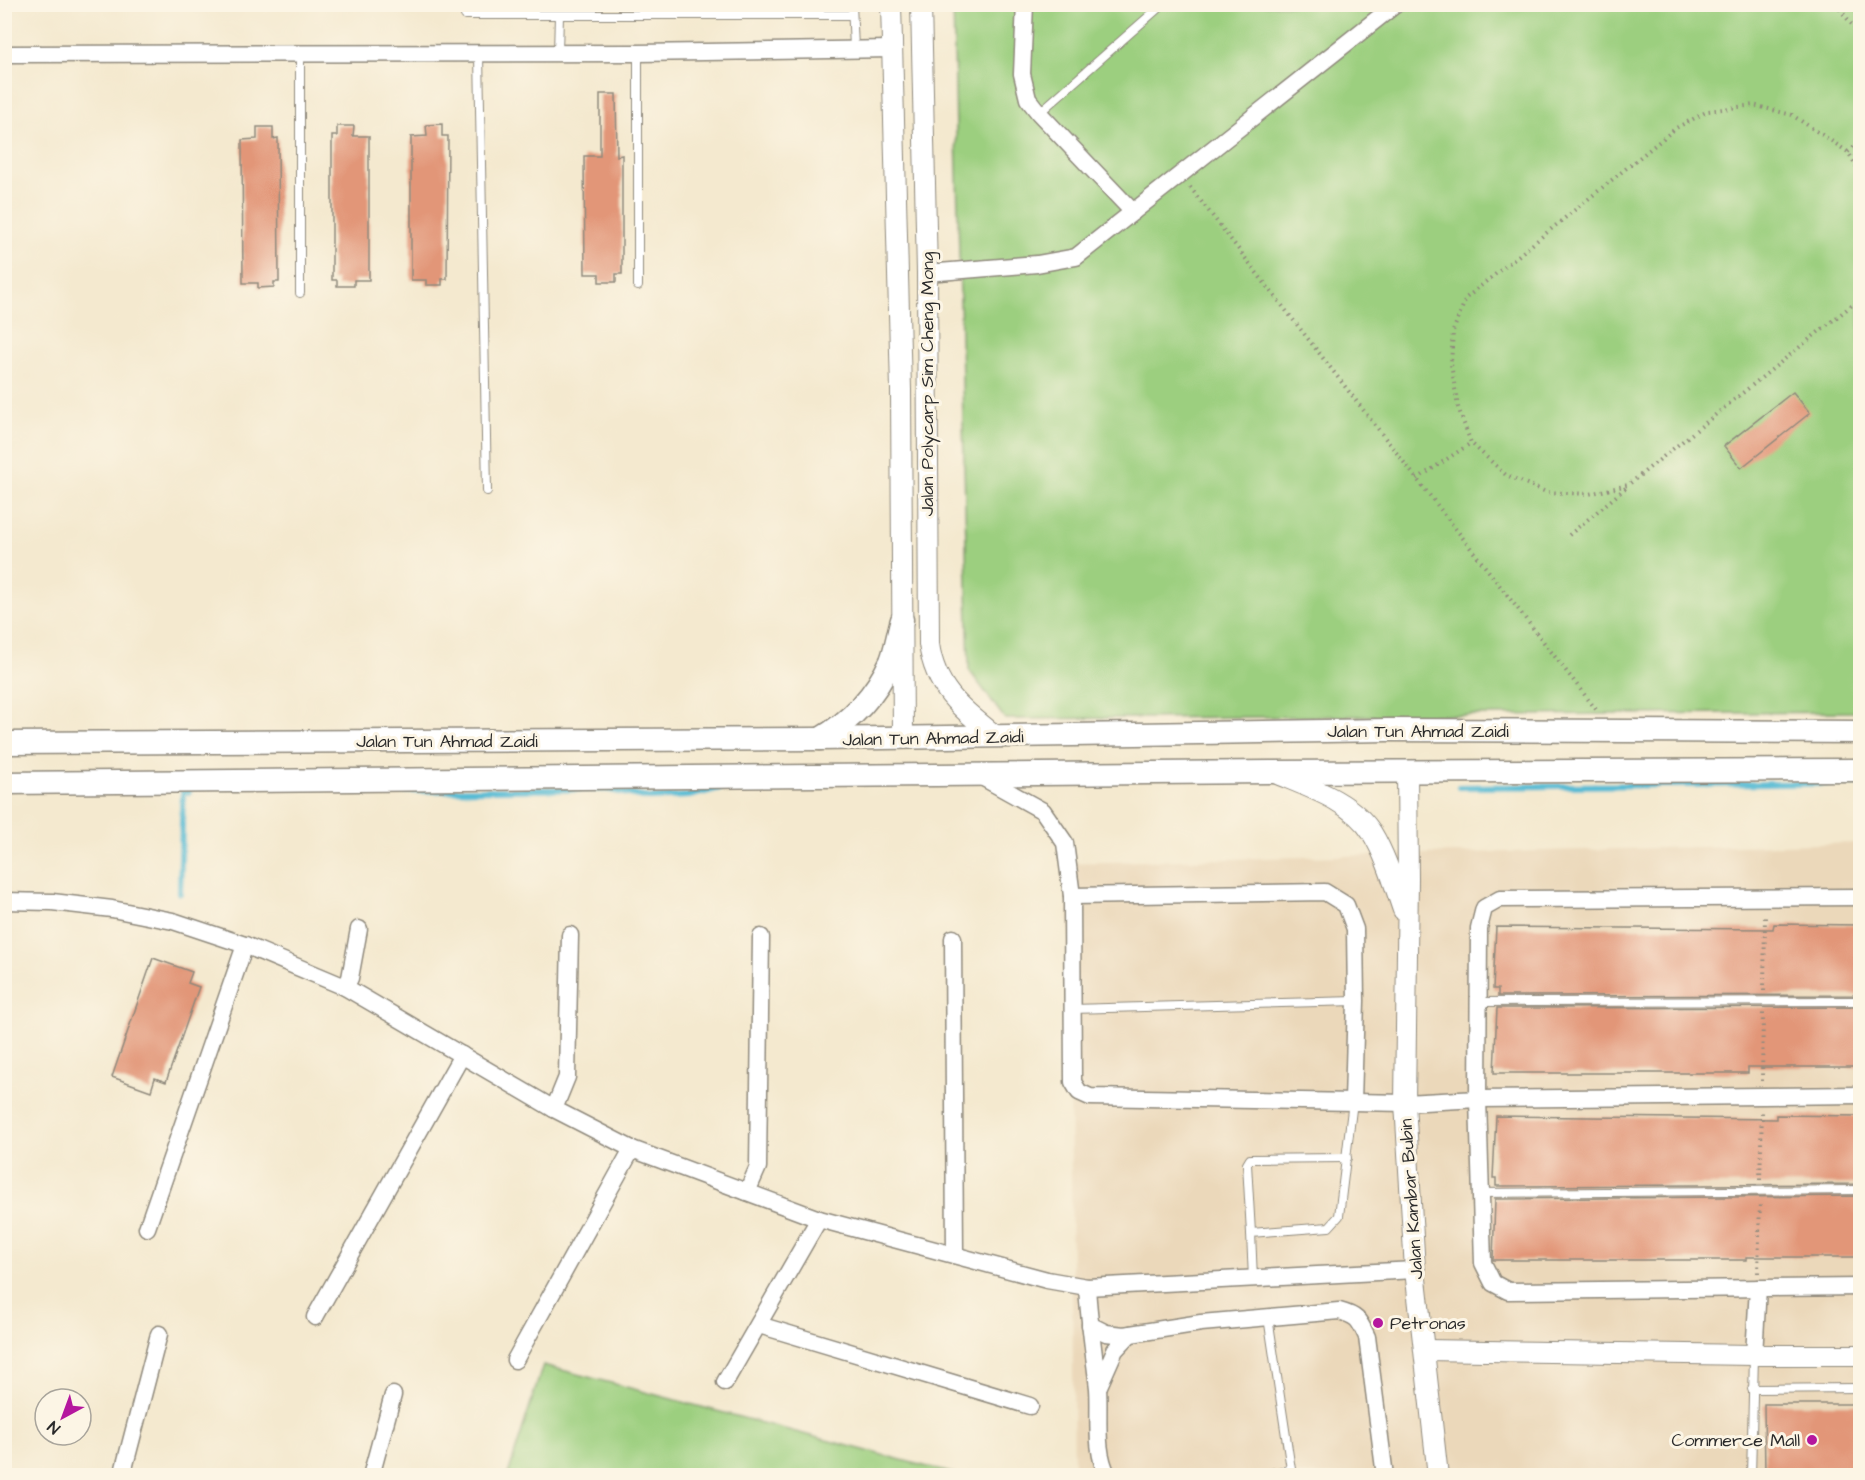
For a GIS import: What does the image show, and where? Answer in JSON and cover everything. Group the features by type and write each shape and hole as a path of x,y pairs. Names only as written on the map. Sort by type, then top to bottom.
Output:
{"main road":[{"path":"820,739 838,729 873,692 891,660 902,620"},
{"name":"Jalan Tun Ahmad Zaidi","path":"4,743 820,739 1387,730 1860,732"},
{"name":"Jalan Tun Ahmad Zaidi","path":"4,783 1407,771 1860,770"}],"street":[{"name":"Jalan Polycarp Sim Cheng Mong","path":"891,4 901,390 903,738"},
{"path":"891,49 910,34 916,21 916,4"},
{"name":"Jalan Polycarp Sim Cheng Mong","path":"921,4 927,273 931,658 958,706 997,737"},
{"path":"1025,4 1022,74 1028,99 1133,212"},
{"path":"901,390 912,311 919,287 927,273 1037,264 1076,257 1396,4"},
{"path":"4,54 479,54 891,49 902,57 914,76 923,125"},
{"name":"Jalan Kambar Bubin","path":"1407,771 1405,1103 1415,1270 1438,1476"},
{"path":"1270,772 1311,788 1346,807 1366,825 1387,864 1407,921"},
{"path":"980,776 1043,811 1065,843 1072,896 1073,1082 1079,1092 1089,1097 1405,1103 1478,1099 1860,1095"},
{"path":"1072,896 1325,892 1346,905 1355,929 1356,1001 1353,1101"},
{"path":"1860,897 1500,899 1484,908 1479,928 1478,1099 1483,1263 1493,1283 1508,1291 1860,1287"},
{"path":"4,901 52,902 122,911 173,921 246,945 345,987 554,1109 632,1149 819,1219 1047,1280 1087,1287 1415,1270"},
{"path":"345,987 350,978 359,929"},
{"path":"554,1109 567,1077 570,935"},
{"path":"747,1192 758,1167 761,937"},
{"path":"953,938 955,1255"},
{"path":"147,1228 246,945"},
{"path":"315,1317 462,1055"},
{"path":"515,1360 632,1149"},
{"path":"725,1382 819,1219"},
{"path":"1087,1287 1098,1390 1100,1444 1104,1470 1108,1476"},
{"path":"1754,1355 1758,1288"},
{"path":"1090,1325 1116,1335 1201,1323 1339,1311 1354,1315 1367,1337 1385,1476"},
{"path":"759,1325 1030,1406"},
{"path":"122,1476 159,1334"},
{"path":"1098,1390 1115,1350 1130,1334"},
{"path":"1425,1350 1860,1355"},
{"path":"371,1476 393,1395"}],"lane":[{"path":"852,4 854,48"},
{"path":"1039,113 1163,4"},
{"path":"465,15 852,15"},
{"path":"558,53 559,15"},
{"path":"638,53 638,286"},
{"path":"300,54 300,292"},
{"path":"479,54 487,491"},
{"path":"1071,1009 1356,1001"},
{"path":"1479,1002 1860,1001"},
{"path":"1251,1233 1329,1227 1339,1216 1353,1101"},
{"path":"1253,1279 1247,1164 1250,1159 1347,1158"},
{"path":"1480,1193 1860,1191"},
{"path":"1252,1476 1292,1473 1268,1317"},
{"path":"1751,1476 1754,1355"},
{"path":"1752,1389 1860,1388"}],"path":[{"path":"1836,4 1860,35"},
{"path":"1628,485 1588,494 1546,492 1506,475 1471,443 1458,407 1451,364 1453,332 1466,298 1676,128 1708,111 1753,105 1792,115 1848,152 1860,172"},
{"path":"1848,152 1860,141"},
{"path":"1180,175 1612,731"},
{"path":"1569,535 1859,298"},
{"path":"1417,479 1471,443"}],"shaded area":[{"path":"1860,843 1860,1475 1074,1475 1068,863"}],"green space":[{"path":"953,5 1860,5 1860,712 1005,719 969,670"},
{"path":"543,1365 958,1475 508,1475"}],"building":[{"path":"600,94 616,94 617,156 622,155 622,274 616,274 616,282 599,282 599,274 585,274 584,156 600,156"},
{"path":"442,124 442,136 448,136 447,279 442,279 442,285 426,285 426,280 411,280 411,137 427,136 426,125"},
{"path":"337,126 354,126 353,136 369,136 369,280 354,280 354,286 337,286 337,280 332,280 332,136 337,136"},
{"path":"257,127 273,127 273,139 278,138 279,282 274,282 274,287 258,288 258,283 243,283 242,140 257,139"},
{"path":"1793,392 1810,413 1741,468 1724,446"},
{"path":"1774,924 1860,925 1860,995 1498,996 1498,989 1493,989 1496,927 1773,929"},
{"path":"153,958 192,972 188,983 199,987 166,1082 155,1078 151,1091 112,1077"},
{"path":"1860,1007 1860,1067 1748,1067 1748,1073 1494,1073 1497,1008"},
{"path":"1776,1115 1860,1116 1860,1184 1496,1186 1496,1178 1493,1178 1496,1116 1776,1119"},
{"path":"1860,1196 1860,1257 1746,1257 1746,1260 1493,1260 1495,1199"},
{"name":"Commerce Mall","path":"1764,1404 1860,1404 1860,1476 1765,1476"}],"waterway":[{"path":"1459,787 1860,783"},
{"path":"367,791 606,789 649,798 689,796 727,786"},
{"path":"180,893 183,792 189,792"}],"place":[{"name":"Petronas","path":"1378,1323"},
{"name":"Commerce Mall","path":"1812,1440"}]}
